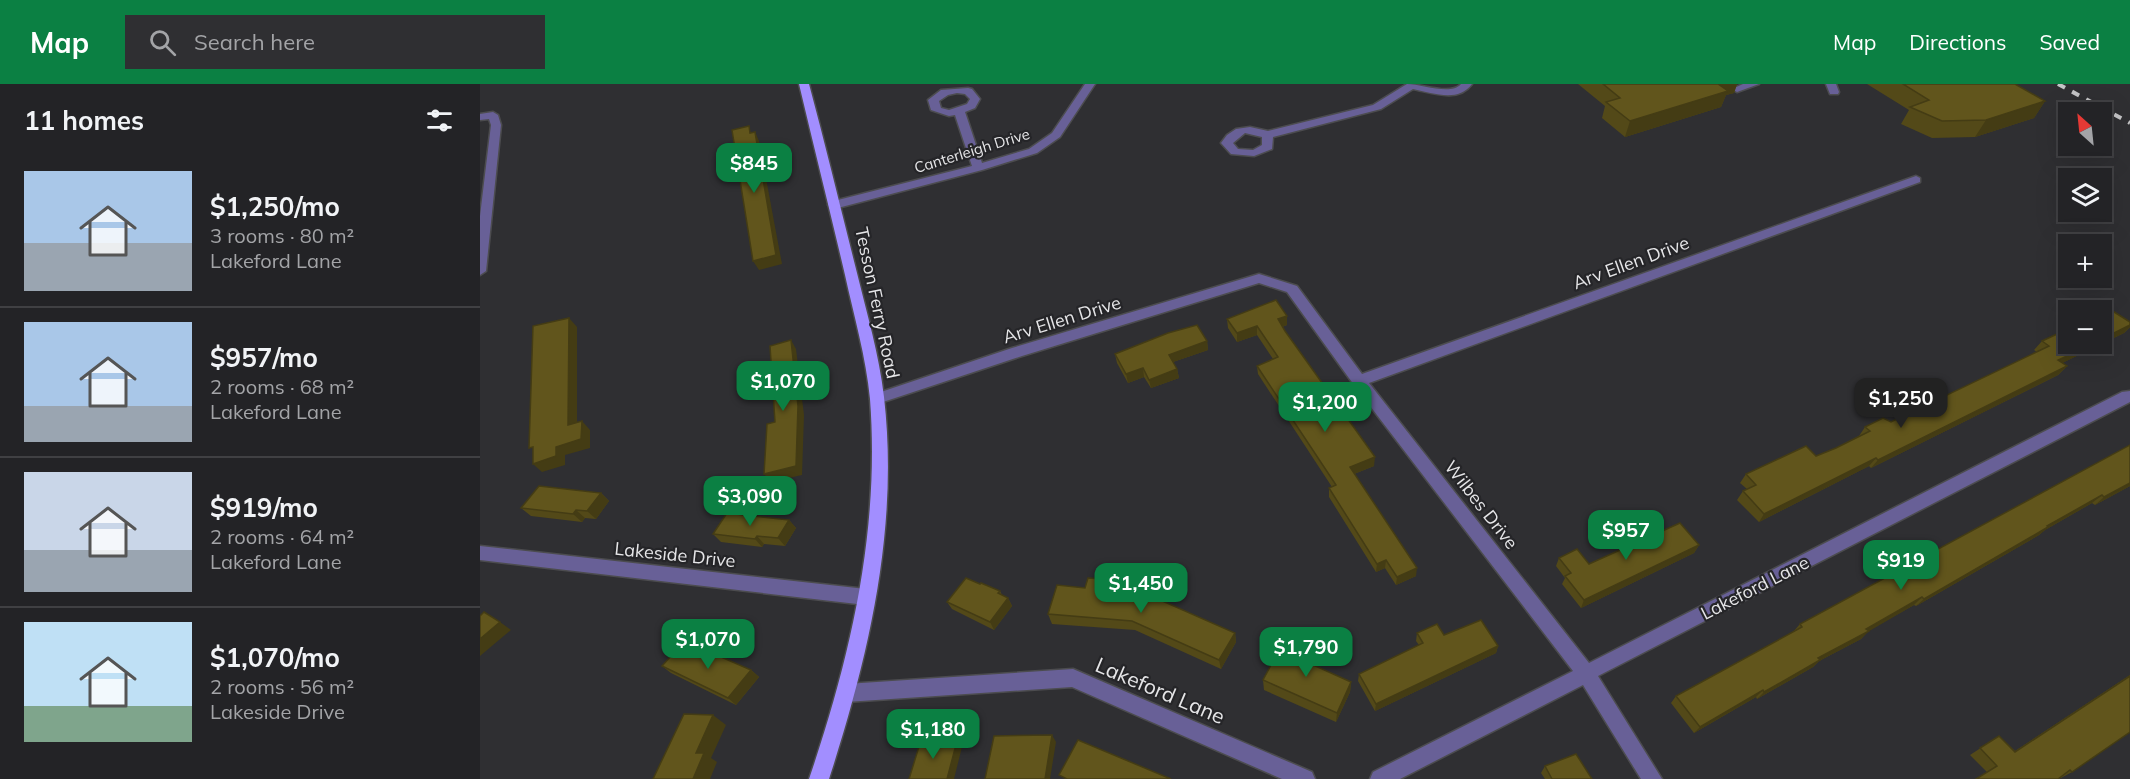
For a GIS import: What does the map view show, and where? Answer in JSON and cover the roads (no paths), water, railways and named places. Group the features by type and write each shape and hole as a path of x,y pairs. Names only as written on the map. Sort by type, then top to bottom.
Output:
{"main road":[{"name":"Tesson Ferry Road","path":"804,84 871,356 877,399 879,490 875,541 866,597 846,693 819,779"}],"street":[{"name":"Canterleigh Drive","path":"834,205 978,168 1033,151 1056,135 1090,84"},
{"path":"1267,135 1377,107 1413,85 1450,93 1462,90 1467,84"},
{"path":"1737,89 1754,84"},
{"path":"959,111 978,168"},
{"path":"480,117 493,116 496,125 480,272"},
{"name":"Arv Ellen Drive","path":"1359,381 1916,180"},
{"name":"Arv Ellen Drive","path":"877,399 1017,352 1259,278"},
{"name":"Wilbes Drive","path":"1259,278 1292,289 1359,381 1587,675 1652,779"},
{"name":"Lakeford Lane","path":"1380,779 1587,675 2127,396 2130,397"},
{"name":"Lakeside Drive","path":"480,553 866,597"},
{"name":"Lakeford Lane","path":"846,693 1073,678 1305,779"}],"railway":[{"path":"2058,84 2130,123"}]}
